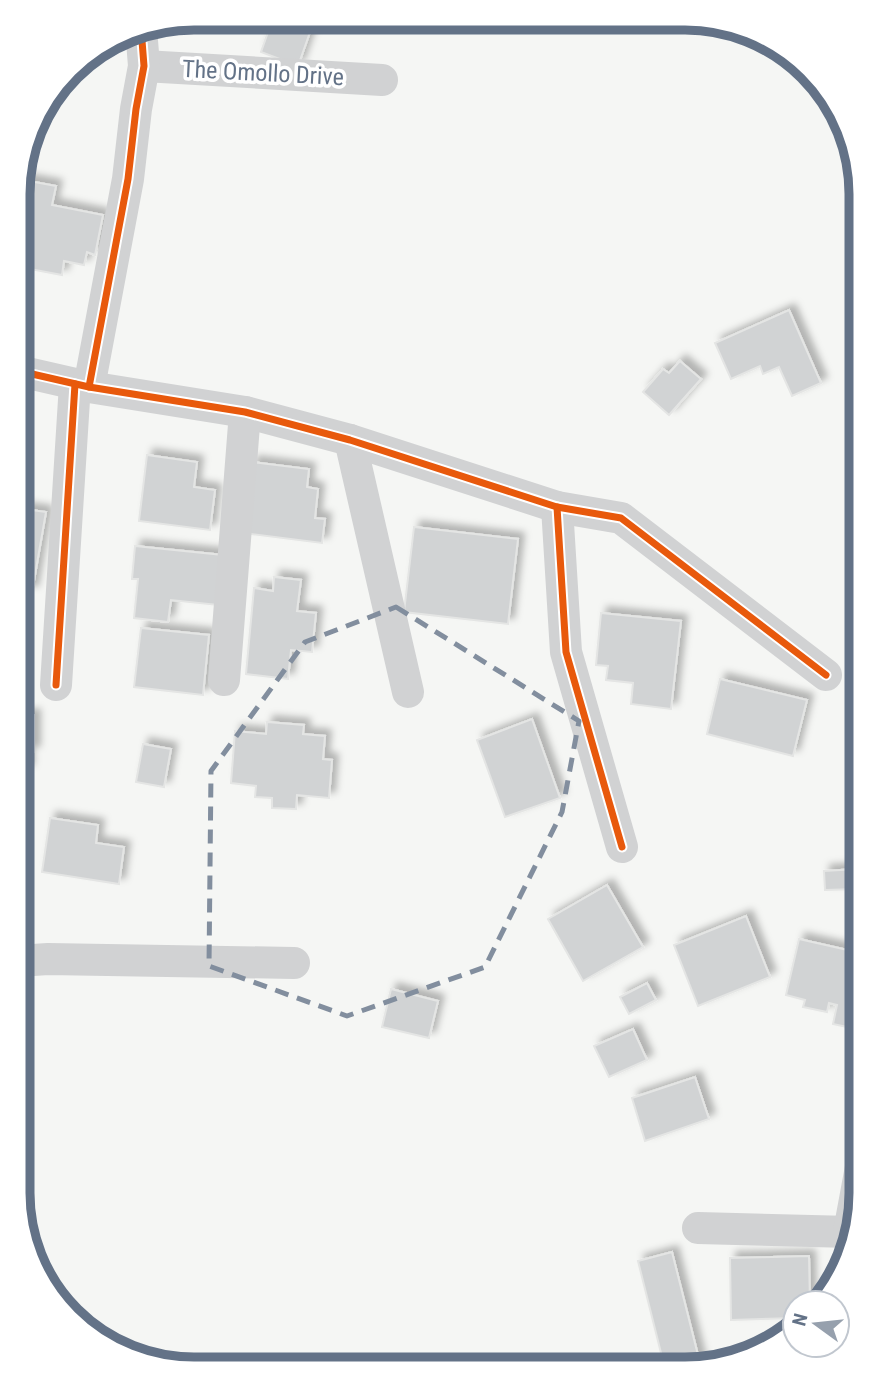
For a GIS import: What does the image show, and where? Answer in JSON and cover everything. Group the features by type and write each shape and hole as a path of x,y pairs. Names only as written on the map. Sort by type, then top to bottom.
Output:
{"street":[{"path":"55,685 82,385 128,179 144,66 142,38"},
{"name":"The Omollo Drive","path":"144,66 382,80"},
{"path":"30,373 82,385 245,412 350,440 557,507 621,518 826,675"},
{"path":"224,680 245,412"},
{"path":"350,440 408,692"},
{"path":"557,507 566,652 622,846"},
{"path":"30,960 294,963"},
{"path":"698,1228 845,1232"}],"highlighted area":[{"path":"396,607 579,721 562,812 485,967 347,1016 209,966 211,771 305,642"}],"building":[{"path":"269,30 311,30 298,66 261,52"},
{"path":"31,181 56,186 52,205 103,215 95,255 87,252 84,265 64,261 62,275 30,269"},
{"path":"789,310 821,383 792,396 779,367 763,374 760,366 731,379 715,343"},
{"path":"680,361 701,379 669,415 643,392 663,369 669,373"},
{"path":"147,455 197,462 194,487 215,490 210,530 139,521"},
{"path":"252,462 309,469 307,487 318,489 315,518 325,519 322,543 243,533"},
{"path":"30,510 46,512 30,592"},
{"path":"414,527 518,539 508,624 404,612"},
{"path":"135,546 223,555 218,605 171,600 168,622 134,618 138,579 132,579"},
{"path":"274,577 301,580 297,611 316,613 312,652 291,650 288,679 246,674 254,588 273,591"},
{"path":"601,613 681,621 671,709 631,704 633,683 606,680 608,666 596,665"},
{"path":"141,628 209,635 203,695 134,687"},
{"path":"720,679 807,700 793,756 707,734"},
{"path":"30,715 34,715 34,752 30,752"},
{"path":"532,719 560,798 505,817 477,740"},
{"path":"267,722 304,725 303,734 325,736 323,759 332,760 329,798 297,795 296,809 272,808 272,798 255,797 256,786 231,783 235,731 266,734"},
{"path":"143,744 171,749 164,787 136,782"},
{"path":"50,818 98,825 96,843 124,847 119,884 42,872"},
{"path":"849,869 849,889 825,890 824,871"},
{"path":"607,885 643,947 583,981 548,919"},
{"path":"746,916 770,977 698,1006 674,945"},
{"path":"799,939 849,950 849,1027 833,1024 837,1005 829,1003 827,1012 803,1007 805,1000 786,995"},
{"path":"647,983 656,1000 629,1014 620,997"},
{"path":"391,989 438,1001 429,1038 382,1027"},
{"path":"633,1029 647,1060 609,1077 594,1046"},
{"path":"695,1077 709,1119 645,1141 632,1098"},
{"path":"672,1252 698,1356 662,1357 638,1261"},
{"path":"809,1256 810,1289 781,1289 781,1318 731,1320 730,1258"}],"cycle path":[{"path":"89,387 128,179 144,66 142,38"},
{"path":"30,374 89,387 245,412 350,440 557,507 621,518 826,675"},
{"path":"56,685 75,384"},
{"path":"557,507 566,652 622,847"}]}
